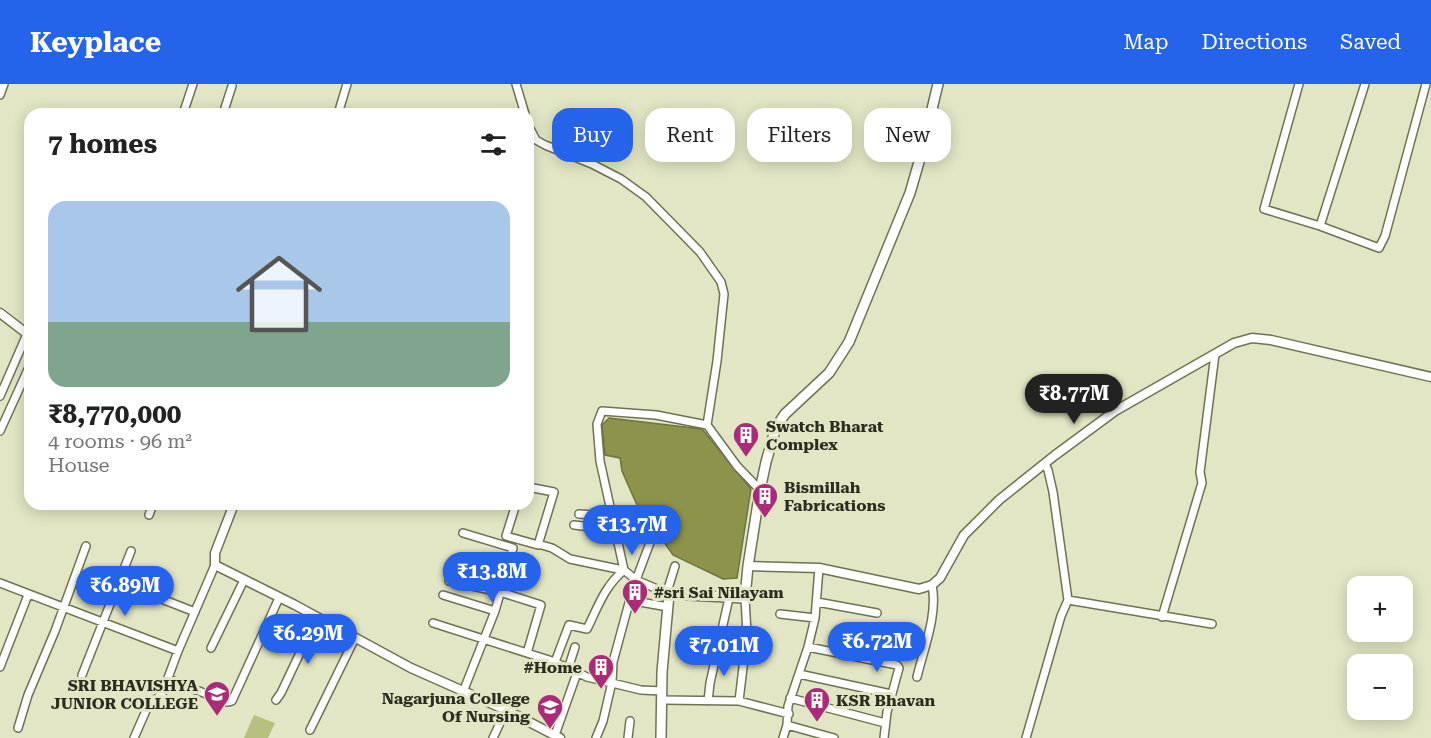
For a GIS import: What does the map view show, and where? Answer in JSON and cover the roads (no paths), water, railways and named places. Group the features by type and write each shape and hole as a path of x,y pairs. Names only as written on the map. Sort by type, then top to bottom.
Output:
{"main road":[{"path":"661,738 662,672 668,593 745,598 760,490 776,427 785,414 829,373 849,342 910,193 938,84"}],"street":[{"path":"0,95 4,84"},
{"path":"185,108 193,84"},
{"path":"340,108 347,84"},
{"path":"516,84 523,108"},
{"path":"1299,84 1264,209 1320,226 1379,248 1385,236 1426,84"},
{"path":"1320,226 1365,84"},
{"path":"225,108 232,86"},
{"path":"534,136 536,140 621,178 646,197 700,252 721,282 724,294 717,361 706,425"},
{"path":"0,313 24,331"},
{"path":"748,566 819,568 919,589 932,585 940,578 964,535 999,500 1045,464 1115,411 1234,343 1252,338 1271,340 1431,377"},
{"path":"0,396 24,346"},
{"path":"1162,617 1202,483 1200,472 1215,354"},
{"path":"0,430 24,378"},
{"path":"555,662 569,625 587,629 601,597 621,573 615,530 600,461 597,424 602,411 656,415 706,425 737,466 760,490"},
{"path":"1026,738 1061,616 1068,600 1053,492 1045,464"},
{"path":"534,488 554,492 538,544"},
{"path":"149,515 151,510"},
{"path":"134,738 148,706 162,694 215,565 215,553 232,510"},
{"path":"514,510 506,536 552,548 570,559 618,568 621,573 668,593 675,566"},
{"path":"579,514 612,516"},
{"path":"574,525 615,530"},
{"path":"463,533 513,548"},
{"path":"463,692 495,611 515,539"},
{"path":"596,738 603,721 612,682 613,662 629,600 651,540"},
{"path":"18,728 28,695 86,546"},
{"path":"82,675 131,551"},
{"path":"215,565 411,668 558,736 577,673"},
{"path":"783,738 790,698 808,647 815,618 819,568"},
{"path":"211,648 244,580"},
{"path":"449,581 500,592 541,605 526,653"},
{"path":"118,582 195,612"},
{"path":"0,584 178,651"},
{"path":"917,677 932,614 934,596 932,585"},
{"path":"0,667 28,595"},
{"path":"443,595 495,611"},
{"path":"168,679 226,702 232,701 279,598"},
{"path":"708,701 729,598"},
{"path":"739,701 747,634 745,598"},
{"path":"629,600 668,607"},
{"path":"1068,600 1212,624"},
{"path":"817,602 877,613"},
{"path":"780,614 815,618"},
{"path":"276,700 317,617"},
{"path":"434,623 555,662 588,677 662,695 708,701 739,701 789,714"},
{"path":"310,730 355,638"},
{"path":"568,669 575,647"},
{"path":"808,647 897,665 899,668 891,694 884,738"},
{"path":"799,674 891,694"},
{"path":"790,698 885,723"},
{"path":"493,738 506,710"},
{"path":"627,738 630,721"},
{"path":"787,725 834,738"}],"place":[{"name":"Swatch Bharat Complex","path":"746,458"},
{"name":"Bismillah Fabrications","path":"765,519"},
{"name":"#sri Sai Nilayam","path":"635,615"},
{"name":"#Home","path":"601,690"},
{"name":"SRI BHAVISHYA JUNIOR COLLEGE","path":"217,717"},
{"name":"KSR Bhavan","path":"817,723"},
{"name":"Nagarjuna College Of Nursing","path":"550,730"}]}
